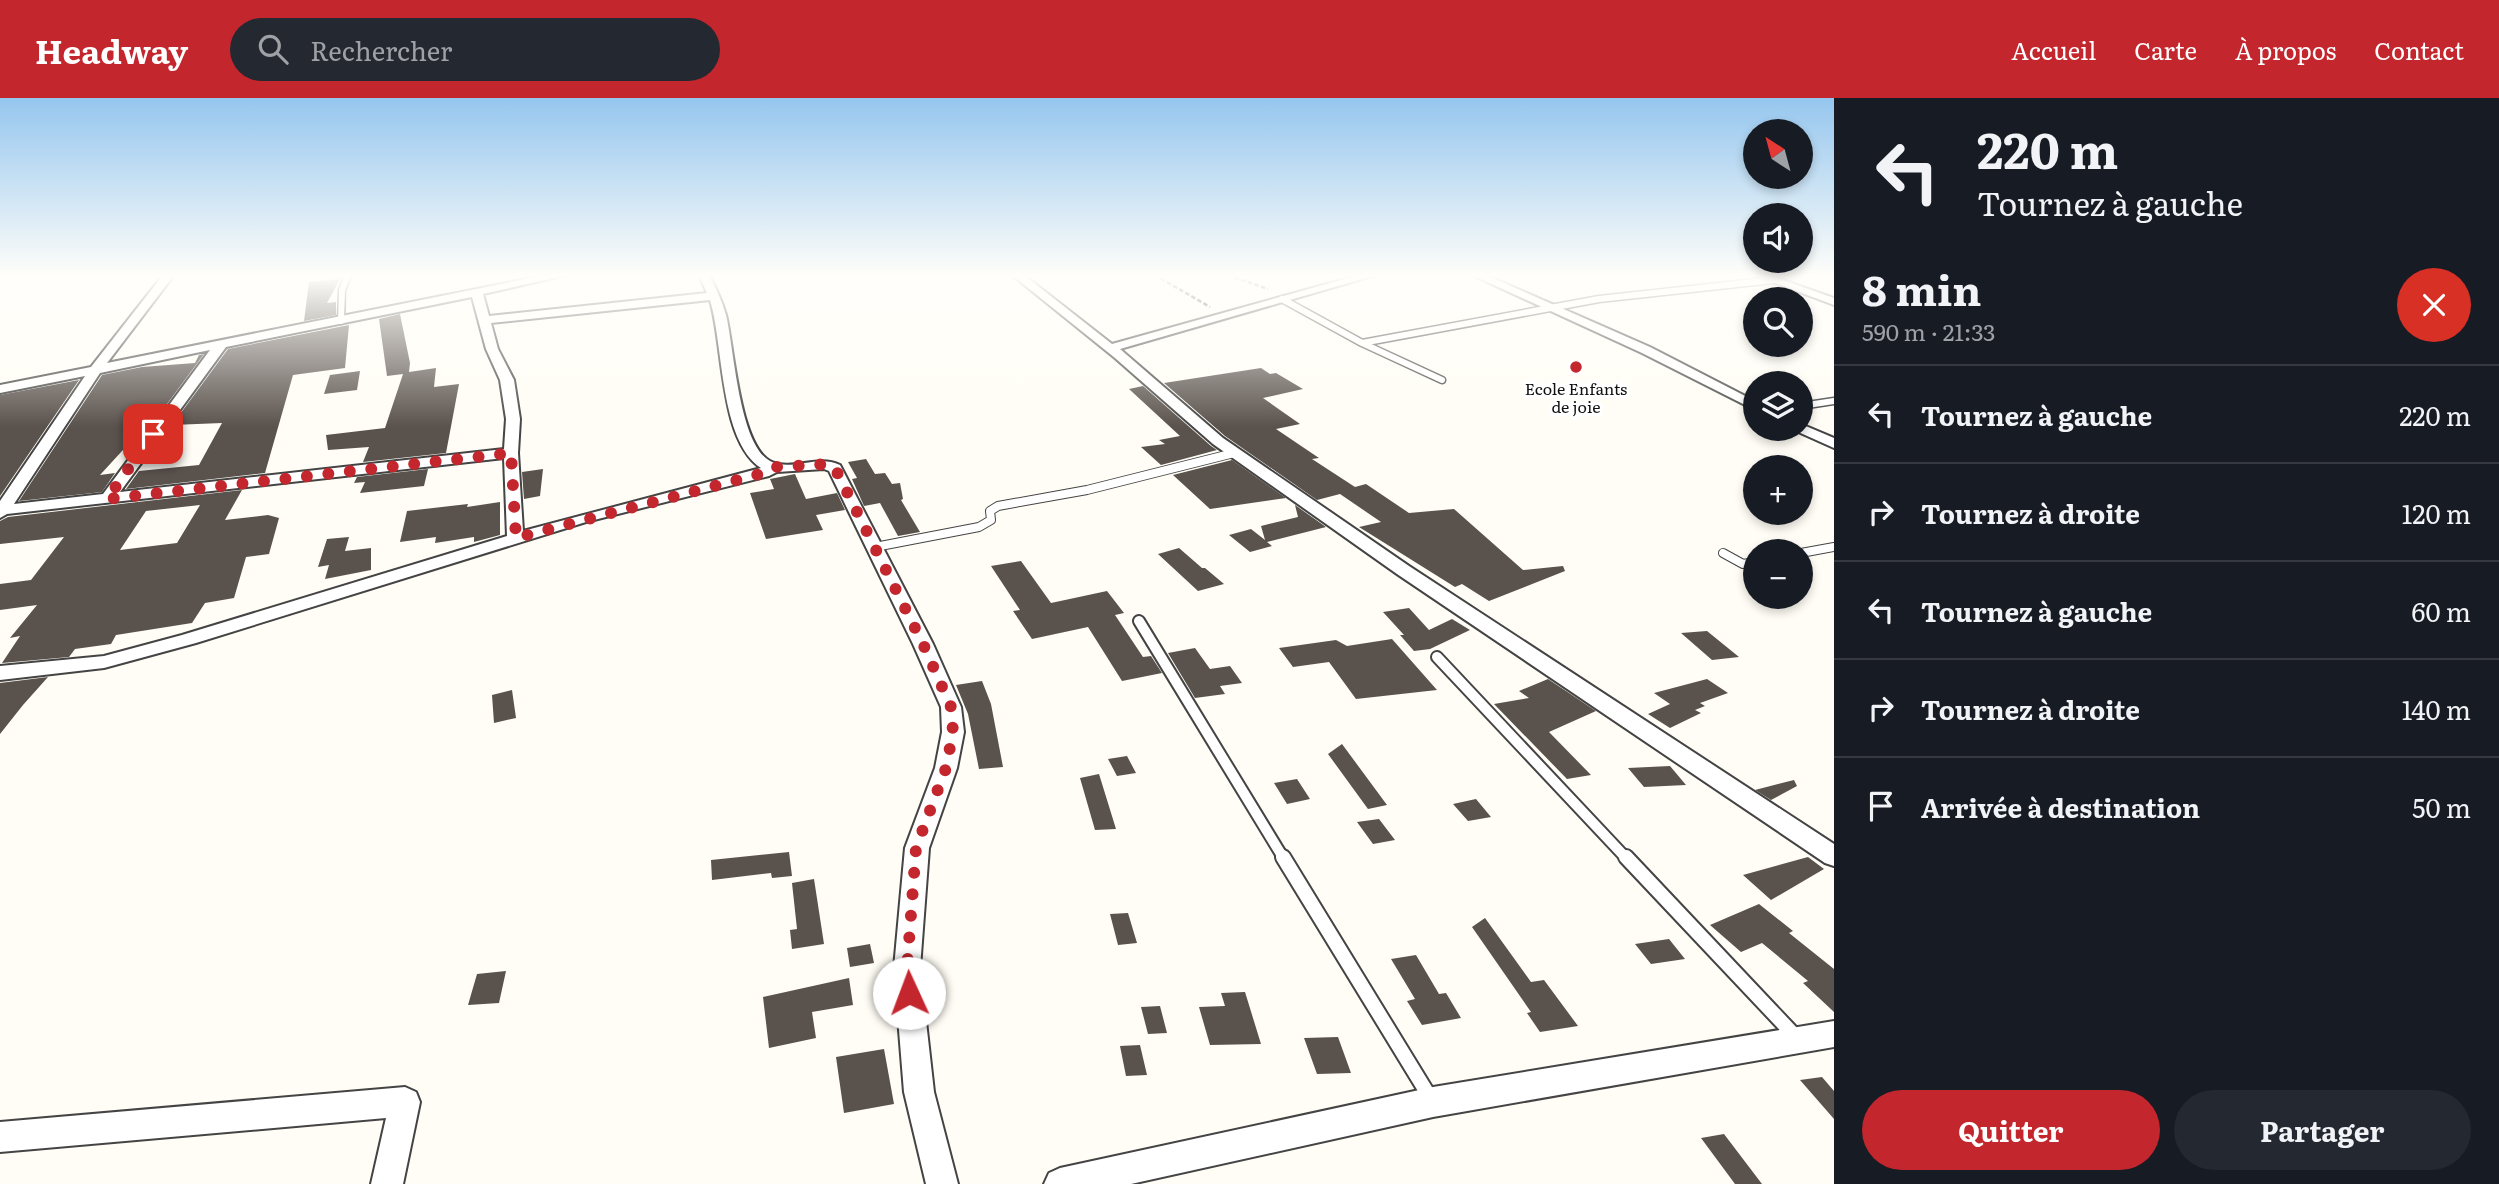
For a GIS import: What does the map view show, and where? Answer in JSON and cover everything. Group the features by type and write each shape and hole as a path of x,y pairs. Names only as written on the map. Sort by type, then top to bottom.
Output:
{"street":[{"path":"1,511 95,370 130,326"},
{"path":"0,389 318,326"},
{"path":"486,326 492,348 507,380 513,419 511,453 516,538"},
{"path":"720,326 746,442 758,462 775,467 828,464 835,468 951,707 953,732 946,768 916,848 907,968 919,1092 942,1184"},
{"path":"1082,326 1234,453 1404,570 1834,856"},
{"path":"1111,348 1189,326"},
{"path":"1592,326 1743,400"},
{"path":"107,499 220,346"},
{"path":"1813,434 1834,444"},
{"path":"1,511 511,453"},
{"path":"0,673 104,662 189,639 516,538 764,473 775,467"},
{"path":"1060,1184 1433,1102 1834,1034"},
{"path":"0,1137 405,1102 387,1184"}],"lane":[{"path":"1333,326 1362,343 1442,380"},
{"path":"1362,343 1454,326"},
{"path":"1813,404 1834,401"},
{"path":"875,547 979,527 991,520 990,511 998,506 1087,490 1234,453"},
{"path":"1813,551 1834,547"},
{"path":"1723,553 1743,564"},
{"path":"1139,621 1433,1102"},
{"path":"1437,657 1798,1040"}],"building":[{"path":"349,326 345,368 293,375 265,473 126,489 139,471 199,465 222,423 172,425 228,349"},
{"path":"380,326 402,326 410,363 409,372 436,368 434,387 459,384 446,453 363,462 369,447 328,450 326,435 385,428 403,374 387,376"},
{"path":"204,354 150,427 144,427 100,475 115,473 102,492 19,501 102,375 142,367 195,363 199,355"},
{"path":"1261,368 1270,374 1276,373 1303,389 1263,398 1300,424 1276,429 1319,458 1312,459 1355,487 1366,484 1409,513 1454,509 1523,570 1563,566 1565,571 1489,601 1462,584 1455,587 1359,527 1381,522 1340,494 1317,500 1225,436 1164,383"},
{"path":"360,371 357,390 324,394 330,375"},
{"path":"79,380 0,496 0,395"},
{"path":"1143,386 1217,450 1161,465 1141,447 1165,444 1159,440 1180,436 1129,389"},
{"path":"866,459 875,474 885,473 892,484 900,483 901,500 920,532 898,536 880,503 864,506 852,479 857,478 848,462"},
{"path":"1232,460 1286,498 1210,509 1173,475"},
{"path":"428,469 424,486 360,493 365,482 354,483 357,477"},
{"path":"543,469 540,496 524,499 522,472"},
{"path":"795,474 806,499 837,493 845,510 816,515 823,530 766,539 750,493 774,489 770,479"},
{"path":"242,490 225,520 268,515 279,518 269,554 246,557 234,598 205,603 192,623 116,635 111,644 75,649 69,657 2,663 20,636 10,638 37,605 0,610 0,584 31,580 64,537 0,544 0,521 8,517","holes":["200,505 177,543 120,550 146,511"]},
{"path":"500,502 500,535 474,542 474,537 435,543 436,537 400,542 407,511"},
{"path":"1295,505 1326,527 1267,542 1272,546 1250,552 1229,535 1251,529 1265,540 1261,526 1298,517"},
{"path":"349,537 345,551 371,548 371,570 325,579 329,565 318,567 327,539"},
{"path":"1179,548 1224,584 1198,591 1158,554"},
{"path":"1021,561 1051,603 1107,591 1124,613 1115,615 1143,657 1151,656 1162,673 1122,681 1088,627 1032,639 1013,611 1020,610 991,566"},
{"path":"1409,608 1429,630 1452,619 1470,630 1430,649 1414,651 1400,635 1404,635 1383,612"},
{"path":"1707,631 1739,657 1712,660 1681,633"},
{"path":"1392,639 1437,690 1356,699 1329,662 1293,667 1279,648 1336,640 1347,646"},
{"path":"1195,648 1210,669 1230,666 1242,683 1220,686 1225,694 1195,698 1168,653"},
{"path":"48,677 23,705 0,734 0,683"},
{"path":"1548,679 1596,711 1549,732 1591,775 1567,779 1494,704 1529,698 1519,691"},
{"path":"1707,679 1728,693 1700,703 1705,706 1695,710 1701,713 1670,728 1648,714 1670,704 1654,693"},
{"path":"982,681 991,704 1003,767 979,769 968,714 956,685"},
{"path":"512,690 516,718 494,723 492,695"},
{"path":"1342,744 1387,805 1368,809 1328,754"},
{"path":"1127,756 1136,773 1117,776 1108,759"},
{"path":"1670,766 1686,785 1644,787 1628,768"},
{"path":"1099,774 1116,829 1095,830 1080,778"},
{"path":"1297,779 1310,799 1287,804 1274,783"},
{"path":"1794,780 1797,786 1771,800 1755,790"},
{"path":"1476,799 1491,817 1468,821 1453,804"},
{"path":"1379,819 1395,840 1373,844 1357,822"},
{"path":"789,852 792,876 772,878 771,873 712,880 711,860"},
{"path":"1808,857 1824,869 1771,900 1743,875"},
{"path":"814,879 824,944 792,949 790,930 797,929 792,883"},
{"path":"1759,904 1793,931 1789,933 1834,969 1834,1012 1803,983 1808,981 1762,943 1741,952 1710,925"},
{"path":"1128,913 1137,943 1118,945 1110,914"},
{"path":"1485,918 1531,982 1544,980 1578,1026 1540,1032 1527,1013 1531,1012 1472,927"},
{"path":"1669,939 1685,959 1651,964 1635,944"},
{"path":"870,944 874,963 850,967 847,948"},
{"path":"1416,955 1439,994 1446,993 1461,1018 1422,1025 1407,1001 1415,999 1391,959"},
{"path":"506,971 499,1003 468,1005 477,974"},
{"path":"849,978 853,1005 812,1012 816,1038 769,1048 763,997"},
{"path":"1245,992 1261,1044 1210,1045 1199,1007 1225,1006 1221,993"},
{"path":"1160,1006 1167,1033 1148,1034 1141,1007"},
{"path":"1338,1037 1351,1073 1317,1074 1304,1038"},
{"path":"1140,1045 1147,1075 1126,1076 1120,1046"},
{"path":"884,1049 894,1104 844,1113 836,1057"},
{"path":"1822,1077 1834,1091 1834,1119 1800,1080"},
{"path":"1724,1134 1762,1184 1735,1184 1701,1138"}],"place":[{"name":"Ecole Enfants de joie","path":"1576,367"}],"route":[{"path":"153,434 107,499 511,453 516,538 580,519 764,473 775,467 828,464 835,468 923,644 951,707 953,732 946,768 916,848 907,968 909,993"}]}
